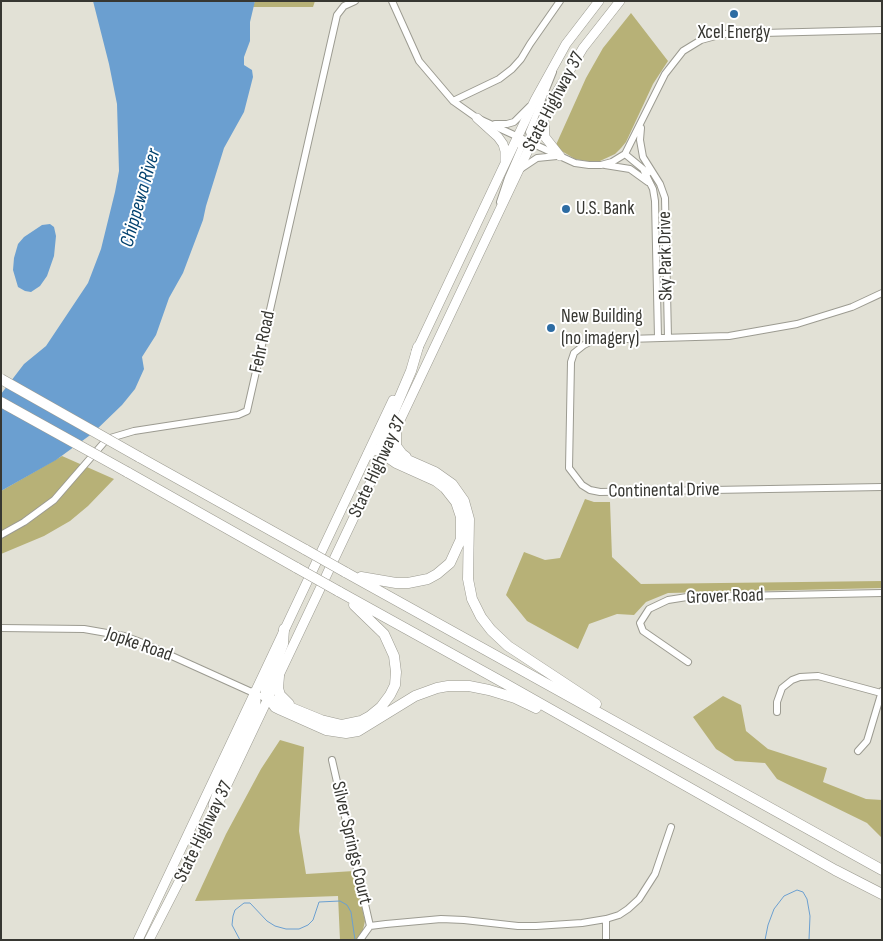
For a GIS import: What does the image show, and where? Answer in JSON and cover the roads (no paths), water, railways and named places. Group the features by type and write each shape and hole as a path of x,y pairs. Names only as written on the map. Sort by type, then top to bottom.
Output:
{"highway":[{"path":"348,573 396,583 413,583 428,579 450,563 462,539 462,517 456,502 445,488 436,481 396,463 383,451 382,439 411,372 418,347"},
{"path":"1,380 882,870"},
{"path":"1,402 835,870 882,894"},
{"path":"396,426 395,441 398,450 422,466"},
{"path":"368,455 373,450 383,451 440,474 450,482 465,504 470,525 467,568 469,588 475,606 486,624 497,636 515,650 628,726 630,730"},
{"path":"268,699 278,701 334,725 361,721 381,707 390,695 394,685 396,664 389,642 376,624 339,592"},
{"path":"284,629 282,646 265,688 268,699 281,710 326,730 346,733 362,728 402,703 430,690 458,686 504,694 522,701 621,753 631,755"},
{"path":"279,676 278,688 282,698 305,713"}],"main road":[{"name":"State Highway 37","path":"138,940 534,103 571,37 599,1"},
{"name":"State Highway 37","path":"149,940 206,829 383,451 544,117 570,67 620,1"},
{"path":"544,117 545,137 560,156"},
{"path":"477,118 503,144 505,163"},
{"path":"206,829 223,776 255,708 256,699 254,692"}],"street":[{"name":"Fehr Road","path":"1,535 24,522 54,500 107,439 134,431 238,415 248,411 337,15 344,6 355,1"},
{"name":"Sky Park Drive","path":"392,1 419,61 452,101 477,118 560,156 582,165 601,165 630,169 651,184"},
{"path":"452,101 500,79 512,69 521,59 560,1"},
{"path":"601,165 612,162 625,154 665,74 683,51 701,40 723,34 882,30"},
{"path":"532,142 530,132 551,81 555,64"},
{"path":"489,123 505,124 514,122 534,103"},
{"name":"Sky Park Drive","path":"642,121 641,152 660,184 665,198 668,338"},
{"path":"493,225 506,183 521,148 518,136"},
{"name":"Sky Park Drive","path":"625,154 655,178"},
{"path":"519,170 537,158 560,156"},
{"name":"Sky Park Drive","path":"644,171 651,184 655,201 658,338"},
{"path":"658,338 729,336 797,324 852,307 882,293"},
{"name":"Continental Drive","path":"658,338 594,340 584,344 574,353 571,362 569,468 582,485 590,490 600,492 882,487"},
{"name":"Grover Road","path":"688,662 643,631 640,623 649,609 668,600 687,597 882,593"},
{"name":"Jopke Road","path":"1,628 84,629 111,632 143,643 268,699"},
{"path":"777,712 777,702 782,688 792,680 800,677 818,676 882,692 867,741 858,751"},
{"name":"Silver Springs Court","path":"332,760 370,926"},
{"path":"360,939 370,926 441,919 518,926 559,925 606,919 628,909 639,899 655,874 671,827"},
{"path":"606,919 606,940"}],"water":[{"name":"Chippewa River","path":"93,1 255,1 250,22 250,41 244,57 244,65 252,70 253,77 244,112 224,148 203,220 183,273 169,298 156,335 142,357 144,369 135,389 122,405 93,433 56,460 1,491 1,394 24,364 46,346 88,283 101,249 119,171 117,104"},
{"path":"50,224 54,227 56,236 54,256 47,276 40,286 31,292 25,291 18,287 13,270 18,244 24,237 42,225"}],"waterway":[{"path":"765,940 774,909 784,896 797,890 803,892 807,899 810,916 809,940"},
{"path":"240,940 232,925 235,910 244,903 250,903 267,921 275,926 286,929 299,929 308,925 313,920 319,902 340,901 347,905 351,912 355,940"}],"place":[{"name":"Xcel Energy","path":"734,14"},
{"name":"U.S. Bank","path":"566,209"},
{"name":"New Building (no imagery)","path":"551,328"}]}
